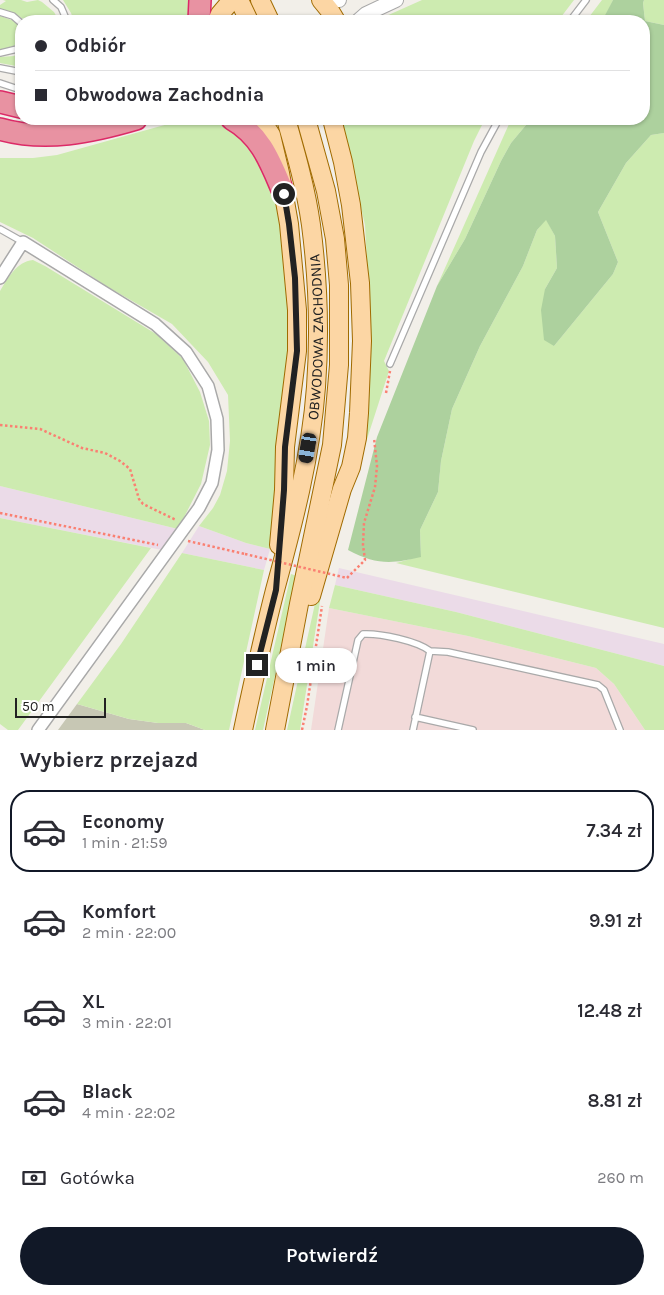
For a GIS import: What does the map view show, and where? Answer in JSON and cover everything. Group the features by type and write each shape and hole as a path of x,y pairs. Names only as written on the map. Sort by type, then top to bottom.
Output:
{"highway":[{"path":"199,15 200,0"},
{"path":"0,102 15,106"},
{"path":"0,129 22,134 69,134 115,125"},
{"path":"241,125 251,132 263,146 284,194"}],"main road":[{"path":"218,12 232,0"},
{"path":"239,0 246,15"},
{"path":"260,0 267,15"},
{"path":"327,0 333,15"},
{"path":"265,125 274,142 289,224 295,278 297,351 285,447 284,490 276,590"},
{"name":"OBWODOWA ZACHODNIA","path":"243,730 260,649 295,517 308,448 316,389 318,321 316,266 311,224 299,165 288,125"},
{"name":"OBWODOWA ZACHODNIA","path":"275,730 332,445 339,365 339,284 332,218 308,125"},
{"path":"282,701 333,519 351,467 357,438 362,341 360,283 351,205 334,125"}],"street":[{"path":"365,15 396,0"},
{"path":"0,278 23,242 155,324 186,352 208,386 217,419 218,450 212,484 199,508 38,730"}],"lane":[{"path":"53,0 61,8 64,15"},
{"path":"575,15 586,0"},
{"path":"0,12 15,18"},
{"path":"0,53 15,49"},
{"path":"0,68 15,71"},
{"path":"0,83 15,88"},
{"path":"390,364 481,152 496,125"},
{"path":"0,229 23,242"},
{"path":"338,730 358,640 363,634 373,634 423,646 430,651 448,652 598,685 604,690 620,730"},
{"path":"412,730 430,651"},
{"path":"416,717 473,730"}],"path":[{"path":"386,393 390,364"},
{"path":"0,425 40,429 82,448 105,453 120,460 130,470 139,499 143,504 167,514 186,528"},
{"path":"0,513 245,554 347,578 365,560 363,545 364,524 376,487 377,466 374,438"},
{"path":"329,576 331,568"},
{"path":"302,730 322,603"}],"shaded area":[{"path":"0,486 178,529 162,550 0,518"},
{"path":"199,526 246,543 270,549 264,570 182,553"},
{"path":"339,568 664,644 664,666 456,612 335,585"},
{"path":"329,608 468,636 596,668 614,684 645,730 311,730"},
{"path":"77,704 129,719 158,723 186,723 205,730 58,730"}],"green space":[{"path":"3,0 27,2 38,0 56,15 17,15 0,9 0,5 6,1"},
{"path":"63,0 193,0 190,15 72,15"},
{"path":"422,0 574,0 563,15 388,15"},
{"path":"602,0 613,0 606,15 591,15"},
{"path":"613,0 644,0 644,15 605,15"},
{"path":"644,0 664,0 664,25 650,22 650,15 644,15"},
{"path":"0,16 15,22 15,45 0,50"},
{"path":"650,22 664,25 664,133 651,135 626,163 598,212 618,262 613,274 554,346 544,340 541,310 545,289 557,268 555,236 546,220 537,230 523,266 480,346 452,409 441,461 438,492 420,530 421,557 384,562 358,555 348,550 377,437 437,286 465,239 511,143 526,125 650,125"},
{"path":"14,56 15,66 0,63 0,57"},
{"path":"164,125 230,125 247,137 275,196 284,255 288,302 288,347 275,525 270,549 246,543 199,526 220,495 227,471 230,441 228,395 208,362 172,324 108,287 33,238 0,222 0,158 33,158 57,155"},
{"path":"342,125 482,125 384,361 389,371 357,470 367,422 370,370 365,225"},
{"path":"509,125 526,125 511,143 501,161 465,239 437,286"},
{"path":"664,133 664,628 396,563 421,556 420,530 438,492 441,461 452,409 480,346 523,266 537,230 546,219 555,236 557,268 545,289 554,346 613,274 618,262 598,212 626,163 651,135"},
{"path":"33,260 156,334 183,359 200,392 209,421 210,445 201,484 178,529 0,486 0,291 17,267"},
{"path":"0,518 151,548 18,730 8,730 0,724"},
{"path":"182,553 264,570 229,730 205,730 186,723 158,723 129,719 77,704 121,644"},
{"path":"291,574 297,576 263,730 255,730"},
{"path":"320,581 323,582 300,730 287,730"},
{"path":"335,585 456,612 664,666 664,730 645,730 614,684 596,668 468,636 329,608"}],"route":[{"path":"257,665 276,590 283,512 285,447 297,351 295,278 284,194"}]}
